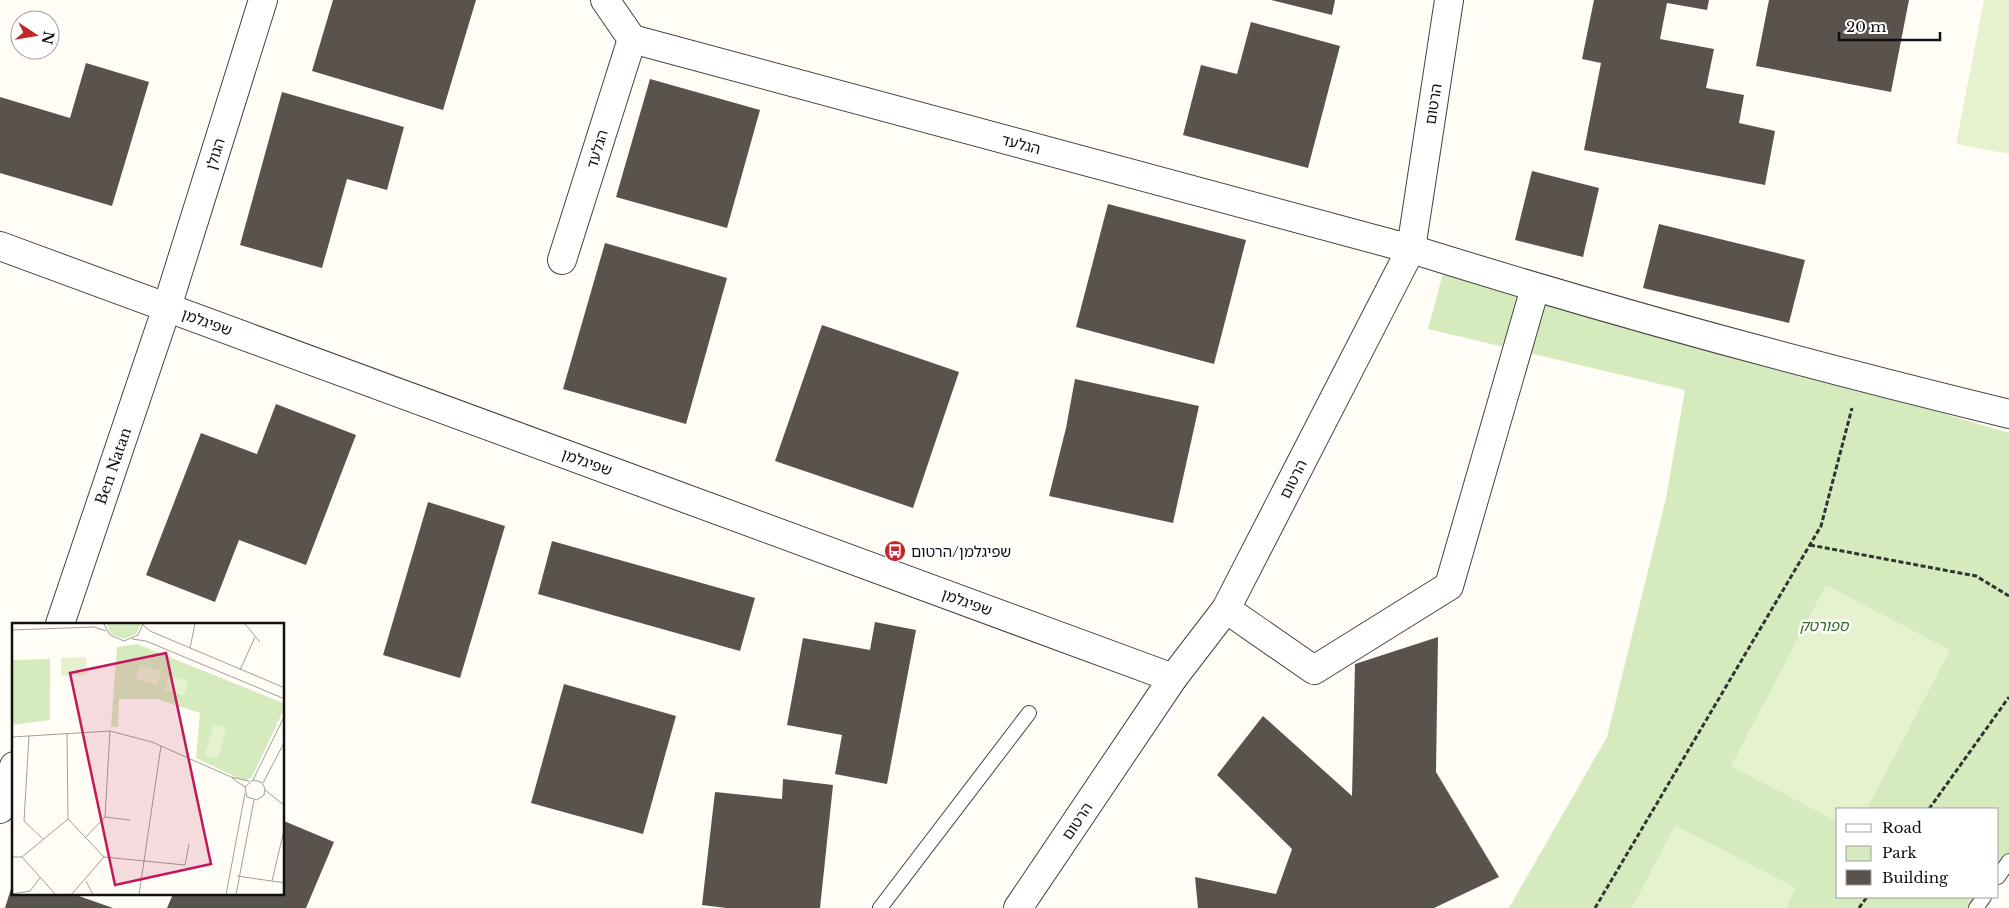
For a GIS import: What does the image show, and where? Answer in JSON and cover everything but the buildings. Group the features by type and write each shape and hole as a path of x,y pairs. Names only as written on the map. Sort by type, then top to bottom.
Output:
{"street":[{"name":"הגולן","path":"167,308 263,0"},
{"path":"605,0 632,39"},
{"name":"הרטום","path":"1018,908 1173,678 1226,609 1411,250 1449,0"},
{"name":"הגלעד","path":"562,260 632,39 1411,250 1536,288 1860,378 2009,414"},
{"name":"שפיגלמן","path":"0,246 1173,678"},
{"path":"1226,609 1314,670 1449,586 1536,288"},
{"name":"Ben Natan","path":"60,623 167,308"},
{"path":"0,809 12,772"}],"lane":[{"path":"880,908 1029,713"},
{"path":"1999,876 2009,861"}],"path":[{"path":"1595,908 1821,526 1860,378"},
{"path":"1810,545 1976,576 2009,596"},
{"path":"1930,808 2009,697"}],"green space":[{"path":"1984,0 2009,0 2009,154 1956,144"},
{"name":"ספורטק","path":"1445,266 2009,433 2009,868 1999,883 1999,808 1836,808 1836,898 1989,898 1982,908 1509,908 1607,737 1666,498 1685,390 1428,329"},
{"path":"1826,585 1950,650 1868,808 1836,808 1836,821 1731,766"},
{"path":"1675,825 1796,888 1786,908 1632,908"}],"place":[{"name":"שפיגלמן/הרטום","path":"895,551"}]}
